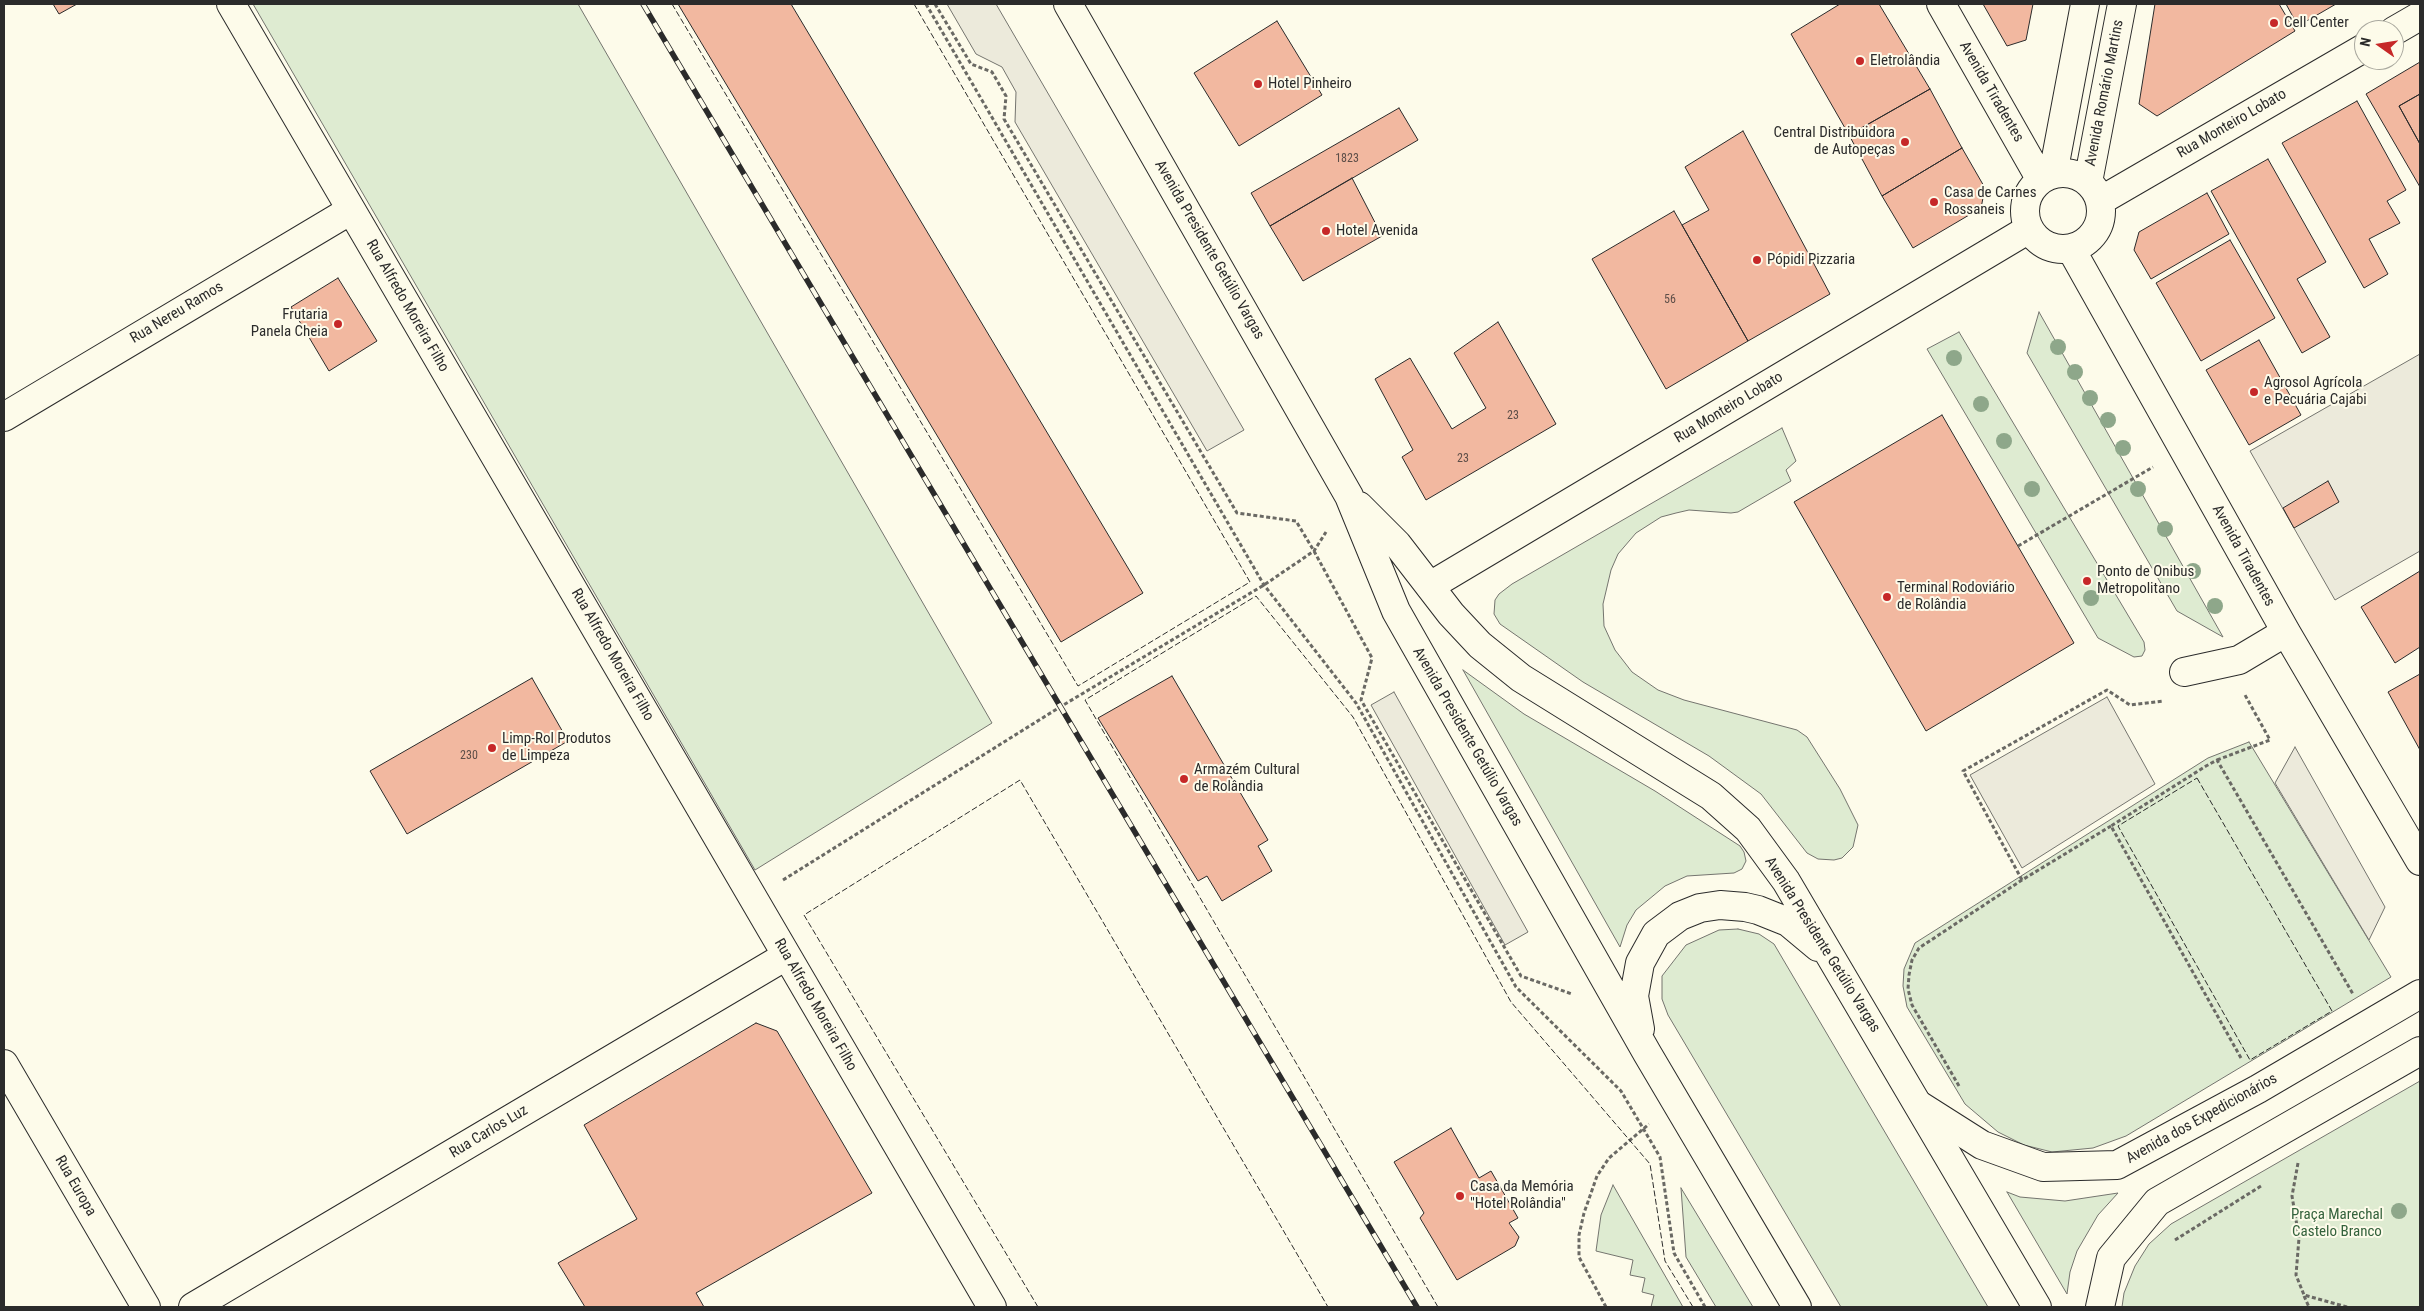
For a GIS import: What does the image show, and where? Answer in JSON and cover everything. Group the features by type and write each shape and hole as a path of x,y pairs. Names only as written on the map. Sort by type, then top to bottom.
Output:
{"street":[{"name":"Rua Alfredo Moreira Filho","path":"231,4 992,1307"},
{"name":"Avenida Presidente Getúlio Vargas","path":"1068,4 1349,496 1396,611 1646,1053 1679,1105 1797,1307"},
{"name":"Avenida Tiradentes","path":"1941,4 2047,177"},
{"path":"2047,177 2085,4"},
{"name":"Avenida Romário Martins","path":"2094,191 2122,4"},
{"path":"2404,25 2420,16"},
{"name":"Rua Monteiro Lobato","path":"2094,191 2354,53"},
{"path":"2071,173 2094,191 2102,216 2096,232 2085,243 2071,249 2054,249 2040,242 2029,229 2025,212 2029,194 2047,177 2071,173"},
{"name":"Rua Nereu Ramos","path":"4,417 351,210"},
{"name":"Rua Monteiro Lobato","path":"1430,586 2029,229"},
{"name":"Avenida Tiradentes","path":"2071,249 2286,632 2420,861"},
{"name":"Avenida Presidente Getúlio Vargas","path":"1349,496 1397,544 1480,645 1521,678 1711,796 1748,829 1786,881 2037,1307"},
{"path":"2184,672 2239,660 2286,632"},
{"path":"1646,1053 1634,996 1640,963 1656,934 1680,916 1700,908 1720,905 1758,910 1788,922 1832,959"},
{"name":"Rua Carlos Luz","path":"192,1307 786,956"},
{"name":"Avenida dos Expedicionários","path":"1919,1105 1982,1145 2043,1167 2117,1165 2258,1089 2420,994"},
{"path":"2100,1307 2111,1258 2158,1202 2420,1051"},
{"name":"Rua Europa","path":"4,1064 146,1307"}],"path":[{"path":"926,4 1264,585 1356,704 1516,987 1621,1092 1660,1156 1674,1253 1705,1307"},
{"path":"935,4 970,64 992,72 1006,96 1004,119 1237,513 1296,521 1314,550 1372,658 1361,700 1521,976 1573,995"},
{"path":"2018,546 2183,449"},
{"path":"754,898 1052,712 1264,585 1314,550 1349,496"},
{"path":"1960,1087 1912,1005 1908,989 1912,960 1919,948 2022,880 2217,760 2270,740 2227,662"},
{"path":"2022,880 1963,771 2107,690 2130,705 2169,700"},
{"path":"2217,760 2370,1024"},
{"path":"2111,826 2258,1089"},
{"path":"1621,1092 1622,1082"},
{"path":"1606,1307 1579,1257 1579,1235 1584,1213 1597,1176 1609,1158 1642,1128 1679,1105"},
{"path":"2280,1131 2298,1163 2292,1196 2299,1238 2296,1275 2309,1307"},
{"path":"2290,1169 2306,1159"},
{"path":"2169,1244 2264,1184"},
{"path":"2304,1295 2347,1307"}],"green space":[{"path":"253,4 578,4 992,723 755,870"},
{"path":"2039,312 2223,637 2177,611 2027,353"},
{"path":"1959,332 2144,642 2145,650 2142,656 2134,657 2098,638 1927,349"},
{"path":"1782,428 1796,461 1786,470 1791,481 1738,512 1689,510 1661,517 1636,533 1618,554 1611,570 1603,604 1604,626 1615,650 1632,672 1658,690 1684,700 1797,730 1807,737 1840,789 1858,825 1853,847 1842,858 1834,860 1818,859 1807,853 1761,794 1709,756 1583,682 1500,624 1494,614 1495,600 1499,594 1512,584"},
{"path":"1463,670 1524,714 1655,791 1740,846 1746,861 1742,869 1734,873 1687,876 1665,886 1636,910 1627,925 1620,947"},
{"path":"2249,742 2391,977 2126,1136 2093,1148 2052,1152 2024,1145 1998,1132 1965,1104 1907,1007 1903,986 1904,969 1915,943 2208,758"},
{"path":"1738,929 1759,934 1774,944 1988,1307 1841,1307 1668,1015 1662,999 1662,976 1686,945 1719,930"},
{"name":"Praça Marechal Castelo Branco","path":"2420,1081 2420,1307 2122,1307 2124,1293 2135,1266 2149,1244 2171,1224"},
{"path":"1613,1185 1683,1307 1651,1307 1654,1295 1642,1292 1645,1278 1630,1275 1633,1260 1596,1251 1601,1215"},
{"path":"1681,1188 1753,1307 1716,1307 1686,1257"},
{"path":"2007,1192 2020,1197 2065,1201 2118,1193 2098,1215 2077,1251 2070,1272 2067,1294"}],"shaded area":[{"path":"947,4 996,4 1244,430 1207,451 1015,122 1016,92 1002,67 976,54"},
{"path":"2420,354 2420,551 2335,600 2250,451"},
{"path":"1394,692 1528,932 1505,945 1371,705"},
{"path":"2107,697 2155,784 2022,868 1970,775"},
{"path":"2295,747 2385,907 2369,940 2275,783"}],"building":[{"path":"53,4 77,4 59,14"},
{"path":"678,4 791,4 1143,593 1061,642"},
{"name":"Eletrolândia","path":"1840,4 1879,4 1930,89 1849,135 1791,34"},
{"path":"1983,4 2033,4 2026,40 2007,46"},
{"path":"2155,4 2279,4 2295,31 2157,116 2139,104"},
{"path":"2286,4 2336,4 2298,26"},
{"name":"Hotel Pinheiro","path":"1277,21 1322,95 1239,146 1194,73"},
{"path":"2420,62 2420,94 2399,106 2420,144 2420,187 2366,94"},
{"name":"Central Distribuidora de Autopeças","path":"1930,89 1962,148 1882,196 1849,135"},
{"path":"2420,94 2420,144 2399,106"},
{"path":"2357,101 2406,190 2387,201 2400,223 2369,239 2388,274 2364,288 2282,143"},
{"path":"1399,108 1418,140 1270,226 1251,193"},
{"name":"Pópidi Pizzaria","path":"1743,131 1830,294 1748,341 1682,225 1709,210 1685,167"},
{"name":"Casa de Carnes Rossaneis","path":"1962,148 1985,188 1981,208 1913,248 1882,196"},
{"path":"2268,159 2326,262 2297,279 2330,337 2302,353 2211,191"},
{"name":"Hotel Avenida","path":"1352,178 1382,236 1303,281 1270,226"},
{"path":"2207,193 2229,234 2151,279 2134,250 2139,232"},
{"path":"1674,211 1748,341 1666,389 1592,259"},
{"path":"2230,240 2275,318 2201,361 2156,283"},
{"path":"338,278 377,341 329,371 291,307"},
{"path":"1498,322 1556,424 1426,500 1402,457 1413,450 1375,379 1410,358 1452,429 1486,408 1454,353"},
{"name":"Agrosol Agrícola e Pecuária Cajabi","path":"2259,340 2301,415 2249,445 2206,370"},
{"path":"1942,415 2074,643 1926,731 1794,502"},
{"path":"2328,481 2339,502 2294,528 2283,508"},
{"path":"2420,571 2420,647 2395,663 2361,607"},
{"path":"2420,674 2420,750 2388,692"},
{"name":"Armazém Cultural de Rolândia","path":"1172,676 1268,840 1258,846 1272,871 1222,901 1207,876 1198,881 1098,718"},
{"path":"532,678 568,741 407,834 370,771"},
{"path":"756,1023 777,1031 872,1193 696,1293 704,1307 585,1307 558,1263 637,1219 584,1125"},
{"name":"Casa da Memória \"Hotel Rolândia\"","path":"1451,1128 1479,1178 1491,1171 1518,1218 1509,1223 1519,1237 1515,1246 1457,1280 1420,1218 1424,1213 1394,1162"}],"railway":[{"path":"643,4 1417,1307"}],"fence":[{"path":"672,4 1078,686 1250,582 914,4"},
{"path":"1438,1307 1085,700 1256,596 1353,717 1511,1002 1650,1164 1665,1261 1693,1307"},
{"path":"2197,778 2332,1011 2250,1060 2118,826 2197,778"},
{"path":"1038,1307 804,915 1020,780 1328,1307"}],"place":[{"name":"Cell Center","path":"2274,23"},
{"name":"Eletrolândia","path":"1860,61"},
{"name":"Hotel Pinheiro","path":"1258,84"},
{"name":"Central Distribuidora de Autopeças","path":"1905,142"},
{"name":"Casa de Carnes Rossaneis","path":"1934,202"},
{"name":"Hotel Avenida","path":"1326,231"},
{"name":"Pópidi Pizzaria","path":"1757,260"},
{"name":"Frutaria Panela Cheia","path":"338,324"},
{"name":"Agrosol Agrícola e Pecuária Cajabi","path":"2254,392"},
{"name":"Ponto de Onibus Metropolitano","path":"2087,581"},
{"name":"Terminal Rodoviário de Rolândia","path":"1887,597"},
{"name":"Limp-Rol Produtos de Limpeza","path":"492,748"},
{"name":"Armazém Cultural de Rolândia","path":"1184,779"},
{"name":"Casa da Memória \"Hotel Rolândia\"","path":"1460,1196"}]}
